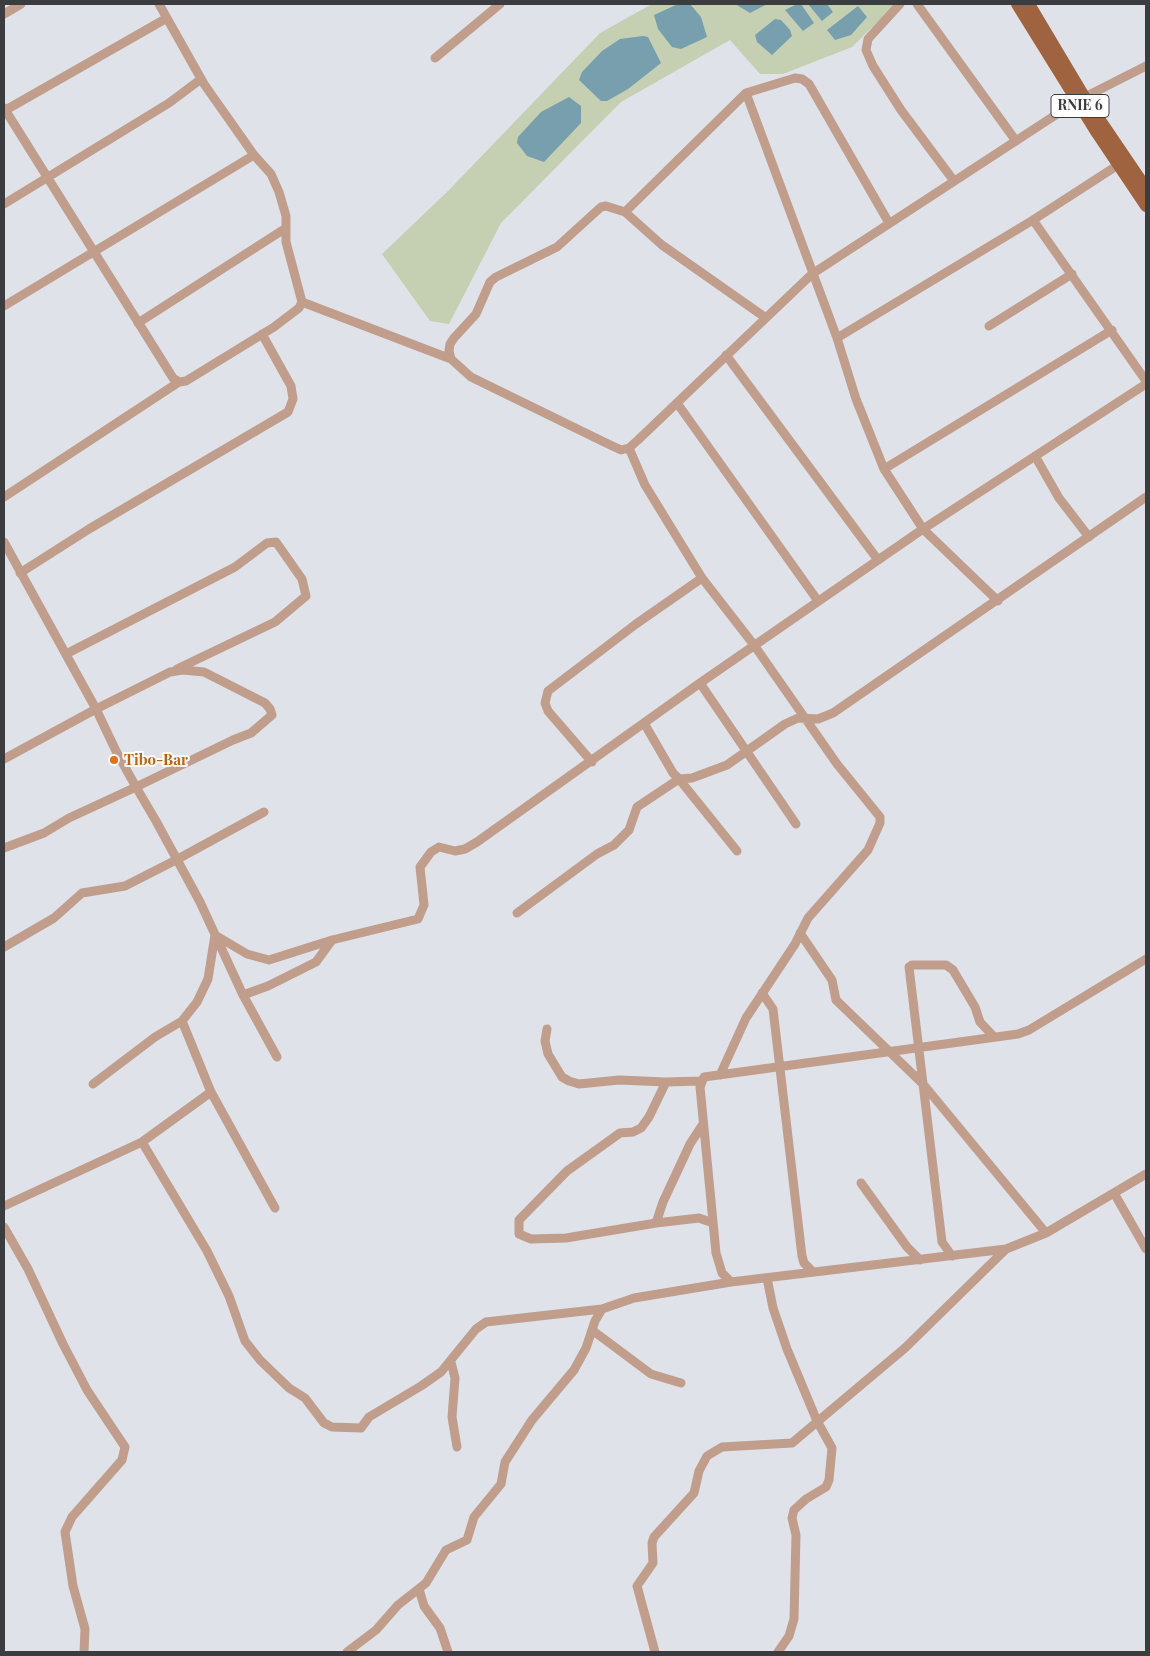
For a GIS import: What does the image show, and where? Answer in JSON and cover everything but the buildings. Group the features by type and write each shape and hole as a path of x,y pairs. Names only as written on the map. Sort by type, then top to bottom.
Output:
{"main road":[{"name":"RNIE 6","path":"1017,4 1081,100 1146,188"},
{"name":"RNIE 6","path":"1030,4 1118,165 1146,206"}],"street":[{"path":"4,14 21,4"},
{"path":"4,497 179,382 195,376 262,334 299,308 302,302 286,242 286,216 271,174 254,155 201,79 159,4"},
{"path":"435,58 500,4"},
{"path":"900,4 868,39 866,50 873,66 901,110 954,181"},
{"path":"917,4 1016,141"},
{"path":"167,18 4,110 173,378 179,382"},
{"path":"302,302 451,359 471,378 621,450 629,448 812,274 1081,100 1146,66"},
{"path":"624,212 746,93 795,78 802,79 809,84 889,223"},
{"path":"4,204 169,103 201,79"},
{"path":"746,93 837,338 856,400 884,469 924,529 998,601"},
{"path":"4,306 254,155"},
{"path":"837,338 1033,220 1118,165"},
{"path":"451,359 450,344 476,314 490,282 496,277 557,247 601,207 606,206 624,212 662,246 766,318"},
{"path":"215,935 248,954 269,960 332,940 418,919 424,905 420,867 431,852 439,847 455,851 471,846 818,601 1146,382 1112,330 1033,220"},
{"path":"138,323 286,228"},
{"path":"988,326 1072,274"},
{"path":"884,469 1112,330"},
{"path":"20,573 89,529 288,412 293,398 291,386 262,334"},
{"path":"726,356 878,560"},
{"path":"677,403 818,601"},
{"path":"629,448 645,485 702,578 754,645 837,764 880,817 880,823 868,850 808,918 736,1036 720,1075"},
{"path":"1035,456 1059,498 1089,537"},
{"path":"517,913 597,854 614,845 629,830 636,807 679,778 692,778 727,765 785,724 798,718 818,719 833,713 998,601 1146,497"},
{"path":"4,542 96,709 277,1057"},
{"path":"4,759 96,709 275,622 306,596 302,578 276,542 267,543 235,567 66,654"},
{"path":"592,762 548,710 545,703 548,691 636,624 702,578"},
{"path":"4,848 44,834 69,818 251,733 272,715 270,708 261,700 204,672 183,670 170,672"},
{"path":"700,683 796,824"},
{"path":"644,723 673,773 737,851"},
{"path":"4,947 54,918 82,892 124,886 264,812"},
{"path":"800,933 832,980 836,1000 923,1084 1046,1233"},
{"path":"93,1084 154,1037 182,1022 197,1002 208,980 215,935"},
{"path":"243,994 268,986 316,962 332,940"},
{"path":"547,1029 545,1041 548,1054 562,1077 570,1082 579,1084 619,1080 701,1081 704,1077 1018,1034 1029,1030 1146,959"},
{"path":"952,1256 942,1242 914,996 908,970 912,965 946,965 953,970 975,1006 980,1022 994,1037"},
{"path":"762,993 773,1009 802,1256 804,1263 813,1272"},
{"path":"182,1022 212,1092 275,1208"},
{"path":"701,1081 703,1124 718,1264 722,1273 731,1282"},
{"path":"666,1082 650,1117 641,1128 633,1132 620,1133 568,1171 519,1220 518,1230 524,1237 532,1239 566,1238 656,1222 699,1218 713,1223"},
{"path":"4,1206 142,1142 212,1092"},
{"path":"656,1222 663,1202 690,1144 703,1124"},
{"path":"142,1142 207,1251 229,1296 245,1341 260,1360 289,1388 305,1398 326,1425 356,1430 361,1428 368,1417 421,1386 450,1362 476,1329 486,1322 532,1319 602,1309 634,1298 731,1282 1006,1249 1046,1233 1146,1174"},
{"path":"860,1183 907,1247 920,1260"},
{"path":"1114,1193 1146,1249"},
{"path":"4,1226 28,1269 62,1344 87,1390 124,1447 122,1460 72,1517 65,1532 73,1586 86,1629 84,1652"},
{"path":"655,1652 636,1586 653,1563 652,1543 654,1538 694,1493 699,1471 707,1456 722,1447 792,1442 905,1348 1006,1249"},
{"path":"767,1278 773,1308 787,1349 817,1421 832,1448 829,1480 826,1487 806,1499 794,1510 792,1518 796,1535 794,1619 789,1636 780,1651"},
{"path":"347,1652 376,1630 398,1605 420,1590 446,1550 467,1540 474,1517 501,1484 505,1462 514,1446 532,1420 574,1370 602,1309"},
{"path":"592,1330 651,1374 680,1383"},
{"path":"450,1362 455,1378 452,1417 457,1447"},
{"path":"420,1590 424,1606 440,1628 448,1652"}],"green space":[{"path":"652,4 896,4 852,47 783,74 760,74 730,40 621,102 501,223 449,324 430,321 382,254 449,190 600,33"}],"water":[{"path":"678,4 690,4 701,17 707,37 681,49 672,47 658,29 654,15"},
{"path":"735,4 767,4 750,13"},
{"path":"801,4 814,23 803,31 785,10"},
{"path":"808,4 827,4 833,12 822,21"},
{"path":"858,6 867,17 851,35 835,40 827,30"},
{"path":"775,19 781,20 790,30 792,36 772,55 757,42 755,35"},
{"path":"648,37 661,63 628,89 607,101 601,101 579,80 582,72 602,51 620,39"},
{"path":"569,97 581,106 581,123 544,162 527,156 517,143 518,137 541,112"}],"place":[{"name":"Tibo-Bar","path":"114,760"}]}
